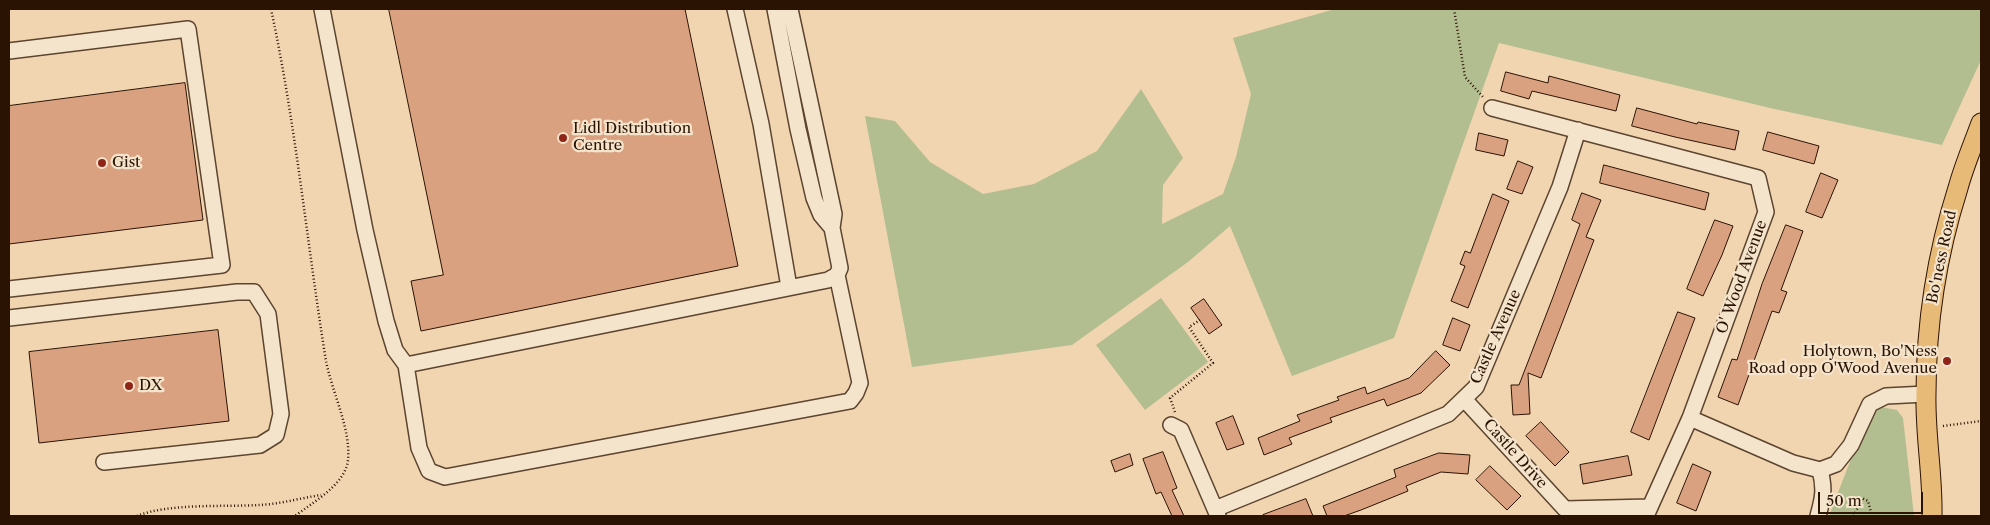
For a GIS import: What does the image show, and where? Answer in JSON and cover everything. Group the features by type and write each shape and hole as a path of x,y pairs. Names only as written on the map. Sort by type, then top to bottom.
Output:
{"main road":[{"name":"Bo'ness Road","path":"1932,516 1926,394 1932,307 1938,264 1958,186 1981,123"},
{"name":"Bo'ness Road","path":"1932,497 1940,516"}],"street":[{"path":"322,9 365,230 386,321 396,350 406,365 419,448 429,471 445,477 850,401 860,383 836,275"},
{"path":"735,9 761,124 789,287"},
{"path":"775,9 798,129 814,198 821,215 832,228"},
{"path":"406,365 828,280 836,275 840,268 832,228 834,214 790,9"},
{"path":"9,52 188,29 222,265 9,289"},
{"name":"O' Wood Avenue","path":"1492,108 1758,178 1766,212 1690,418 1648,512"},
{"name":"Castle Avenue","path":"1217,513 1448,414 1476,387 1560,187 1578,130"},
{"path":"9,318 237,292 254,292 268,314 281,414 276,435 260,445 104,462"},
{"path":"1690,418 1793,463 1820,470 1836,464 1851,445 1870,404 1886,396 1926,394"},
{"name":"Castle Drive","path":"1464,399 1565,513 1648,512"},
{"path":"1176,428 1217,513"},
{"path":"1818,516 1824,486 1820,470"}],"path":[{"path":"271,9 327,362 347,440 348,461 344,475 336,485 295,516"},
{"path":"1454,9 1465,77 1492,108"},
{"path":"1176,428 1170,398 1212,363 1189,326 1200,320"},
{"path":"1927,428 1981,421"},
{"path":"138,516 149,512 195,507 263,505 322,495"},
{"path":"1854,516 1862,498 1868,501 1872,516"}],"green space":[{"path":"1335,9 1981,9 1981,60 1942,145 1770,108 1499,43 1394,338 1292,376 1230,226 1188,262 1072,345 912,367 865,116 895,121 930,162 983,194 1034,184 1097,151 1141,89 1183,158 1163,185 1162,224 1223,194 1236,157 1251,94 1233,38"},
{"path":"1161,298 1208,362 1145,410 1096,345"},
{"path":"1881,407 1897,410 1903,418 1914,516 1829,516 1866,420"}],"building":[{"name":"Lidl Distribution Centre","path":"389,9 685,9 738,266 421,331 411,281 443,275"},
{"path":"1506,72 1548,83 1549,76 1620,95 1616,111 1532,91 1529,99 1501,91"},
{"name":"Gist","path":"185,83 203,220 9,244 9,106"},
{"path":"1637,108 1697,124 1698,122 1739,131 1735,150 1632,126"},
{"path":"1768,132 1819,146 1814,164 1763,150"},
{"path":"1479,133 1508,140 1504,156 1476,150"},
{"path":"1518,161 1533,167 1522,194 1507,189"},
{"path":"1604,165 1709,193 1705,210 1600,183"},
{"path":"1821,173 1838,180 1822,218 1806,212"},
{"path":"1582,193 1601,200 1586,237 1594,240 1541,378 1528,373 1530,414 1513,415 1511,385 1519,385 1580,224 1572,220"},
{"path":"1493,194 1509,201 1468,308 1451,301 1465,266 1460,264 1465,251 1470,253"},
{"path":"1715,220 1733,226 1703,296 1687,289"},
{"path":"1786,225 1803,231 1781,290 1787,292 1779,313 1772,311 1738,405 1718,397 1732,359 1737,360 1762,284"},
{"path":"1204,299 1222,325 1209,334 1191,308"},
{"path":"1678,312 1695,318 1649,440 1631,432"},
{"path":"1453,318 1470,325 1460,351 1443,345"},
{"name":"DX","path":"218,330 229,421 39,443 29,352"},
{"path":"1436,351 1450,365 1421,393 1387,406 1384,399 1330,418 1332,422 1289,438 1292,444 1264,455 1258,438 1300,421 1297,415 1339,400 1337,397 1365,387 1367,394 1409,378"},
{"path":"1233,416 1244,444 1227,450 1216,423"},
{"path":"1541,422 1569,452 1555,466 1526,436"},
{"path":"1163,452 1177,488 1172,490 1184,516 1172,516 1161,492 1156,494 1143,459"},
{"path":"1439,453 1470,455 1468,474 1441,472 1406,486 1408,491 1361,510 1344,516 1327,516 1323,506 1396,477 1394,470"},
{"path":"1130,454 1133,465 1115,472 1111,461"},
{"path":"1628,456 1632,475 1583,484 1580,465"},
{"path":"1693,464 1711,472 1696,511 1677,503"},
{"path":"1490,466 1521,496 1507,510 1476,480"},
{"path":"1306,499 1313,516 1263,516 1263,515"}],"place":[{"name":"Lidl Distribution Centre","path":"563,138"},
{"name":"Gist","path":"102,163"},
{"name":"Holytown, Bo'Ness Road opp O'Wood Avenue","path":"1947,361"},
{"name":"DX","path":"129,386"}]}
